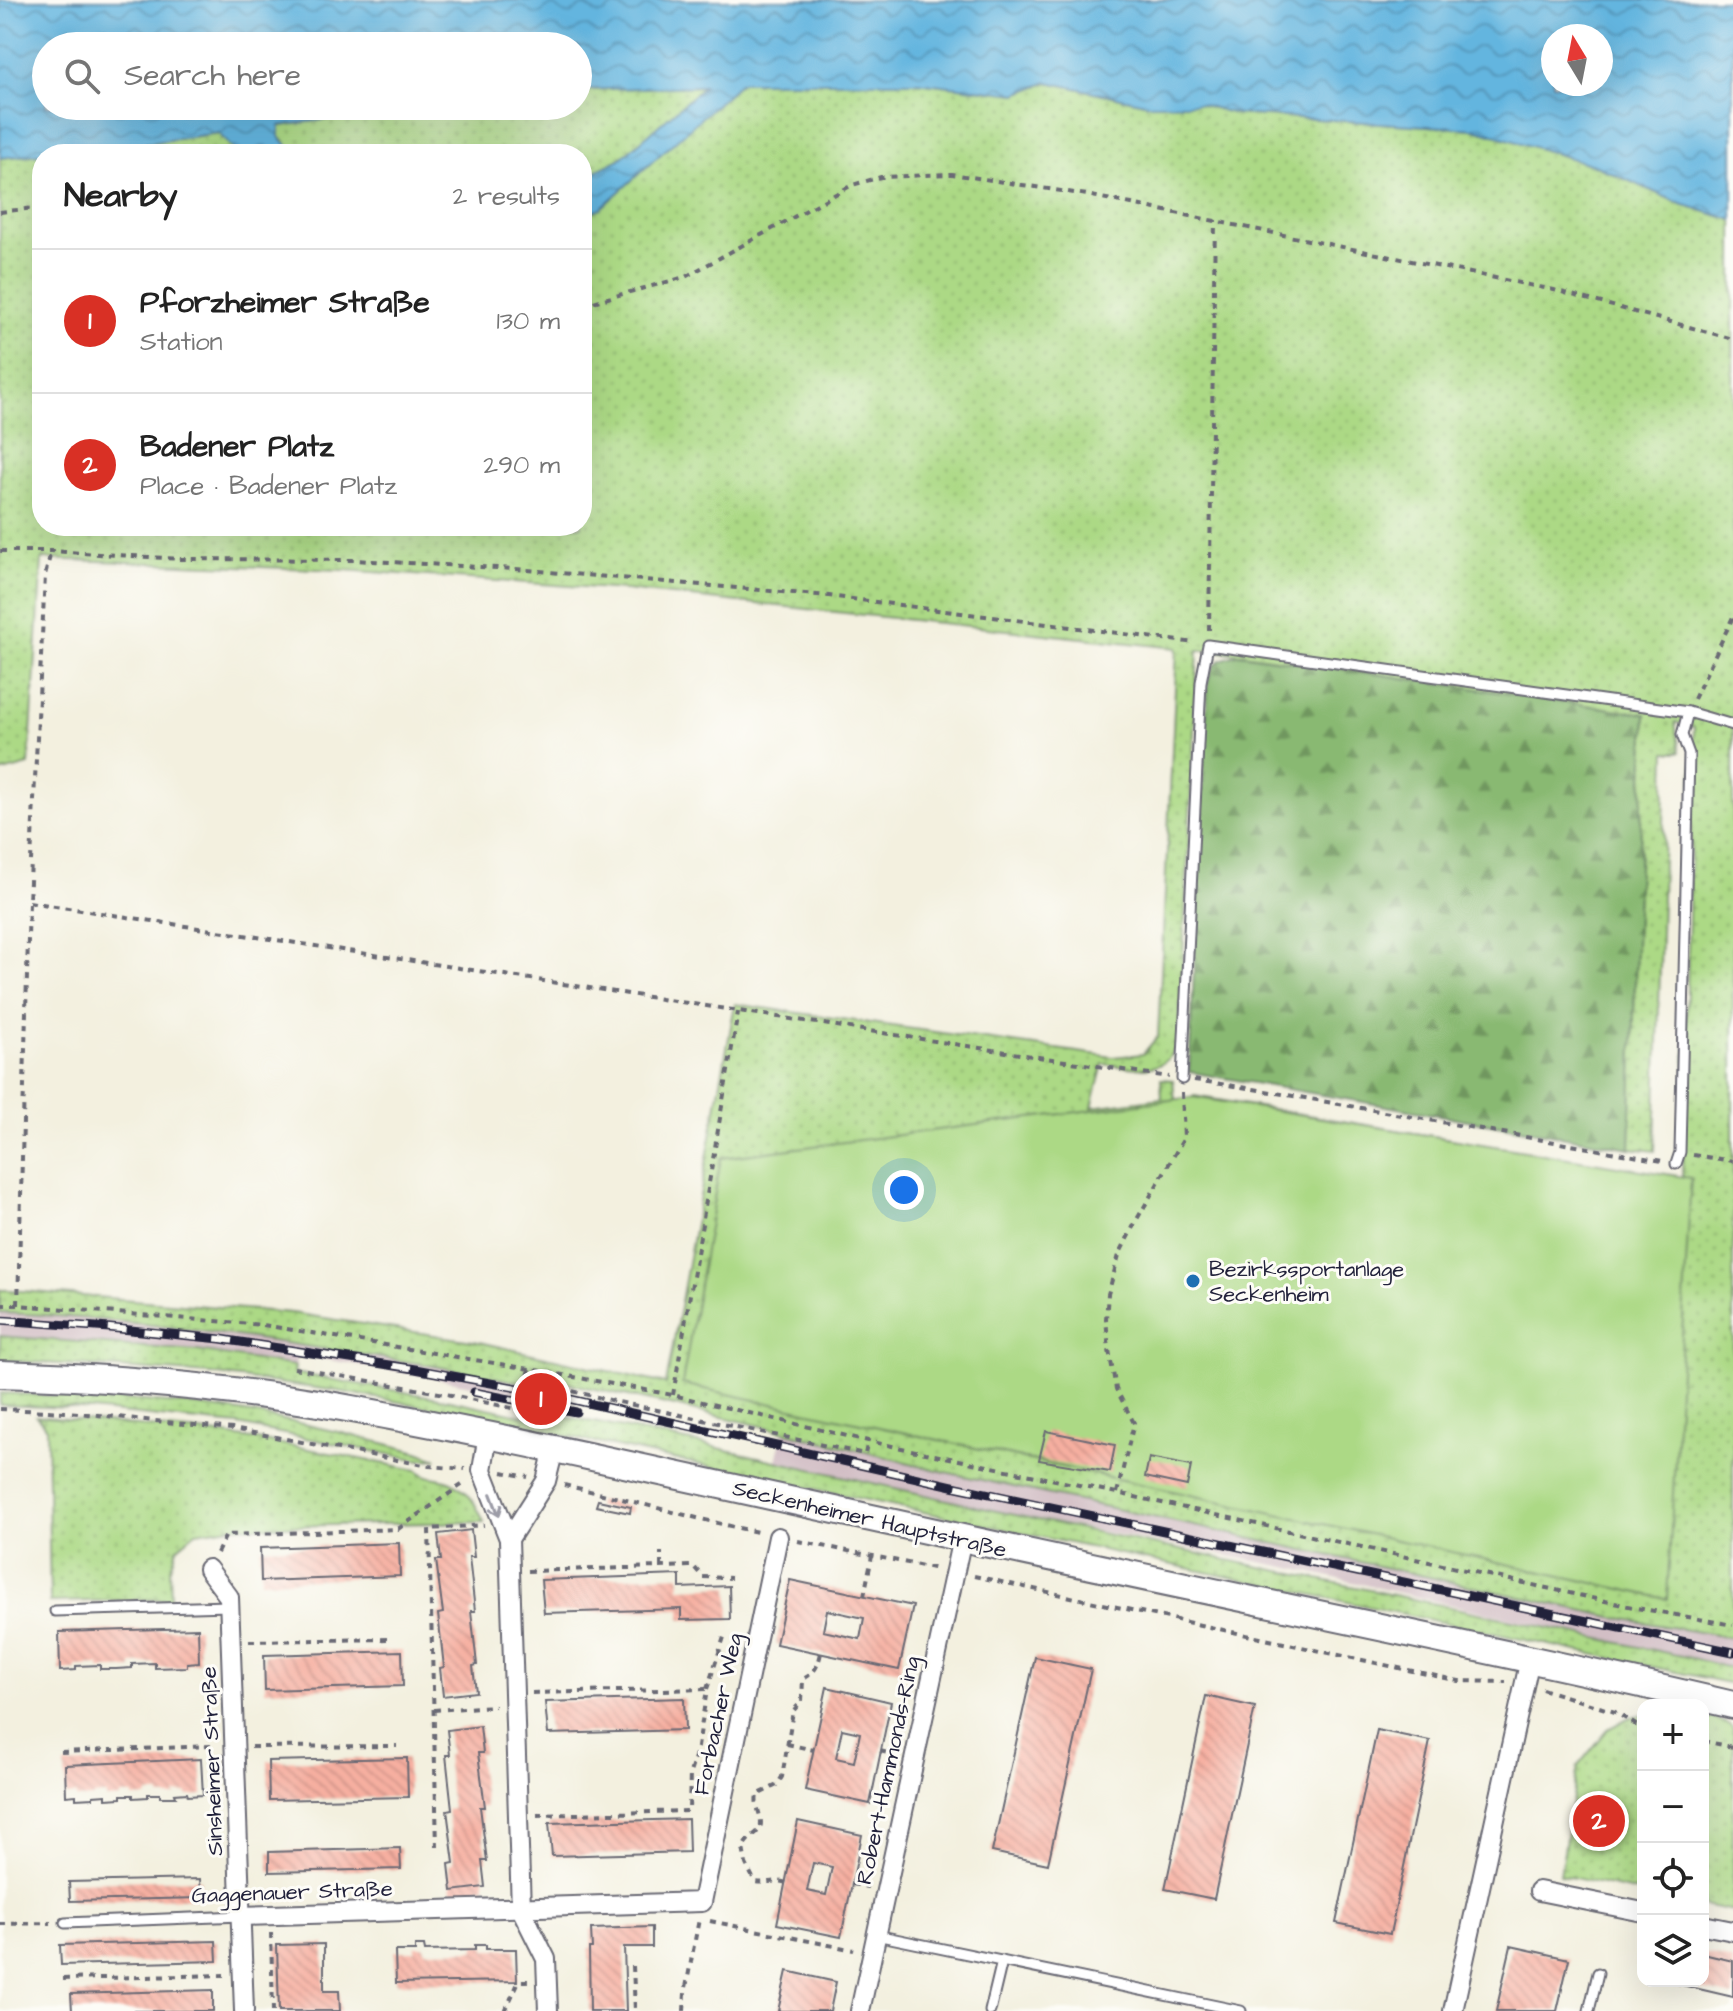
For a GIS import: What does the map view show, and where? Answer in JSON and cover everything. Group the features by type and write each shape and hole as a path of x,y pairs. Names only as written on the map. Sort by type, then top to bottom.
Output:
{"main road":[{"name":"Seckenheimer Hauptstraße","path":"0,1374 203,1388 315,1403 488,1435 962,1538 1527,1671 1733,1705"}],"street":[{"path":"488,1435 482,1470 506,1531 509,1572 521,1909 546,1959 548,2011"},
{"path":"506,1531 546,1481 554,1449"},
{"name":"Forbacher Weg","path":"701,1910 778,1537"},
{"name":"Robert-Hammonds-Ring","path":"860,2011 962,1538"},
{"name":"Sinsheimer Straße","path":"208,1569 229,1597 244,2011"},
{"path":"1453,2011 1527,1671"},
{"path":"1539,1891 1637,1911"},
{"path":"521,1909 701,1910"},
{"name":"Gaggenauer Straße","path":"241,1916 521,1909"},
{"path":"1709,1926 1733,1931"}],"lane":[{"path":"1182,1079 1201,682 1208,645 1688,712 1733,725"},
{"path":"1676,1164 1680,1152 1689,754 1682,735 1688,712"},
{"path":"55,1611 229,1606"},
{"name":"Gaggenauer Straße","path":"65,1923 241,1916"},
{"path":"876,1935 1241,2011"},
{"path":"990,2011 1002,1961"},
{"path":"1589,2011 1598,1973"}],"path":[{"path":"592,302 685,277 852,185 881,177 952,174 1087,195 1554,290 1733,339"},
{"path":"0,212 32,208"},
{"path":"0,551 181,559 354,560 515,569 829,596 1208,645 1215,220"},
{"path":"18,1305 29,902 45,575 51,551"},
{"path":"1688,712 1733,617"},
{"path":"29,902 1248,1088 1676,1164"},
{"path":"673,1395 738,1012"},
{"path":"1117,1493 1134,1423 1116,1389 1106,1319 1108,1294 1119,1255 1184,1138 1182,1079"},
{"path":"1680,1152 1733,1161"},
{"path":"0,1305 263,1325 673,1395 868,1441 1637,1608 1733,1625"},
{"path":"294,1368 438,1392 521,1410"},
{"path":"530,1369 527,1380 547,1385"},
{"path":"562,1388 865,1454 868,1441"},
{"path":"0,1409 68,1412 233,1429 429,1466 505,1472 633,1500 778,1537 1459,1681 1512,1682 1527,1671 1637,1725"},
{"path":"208,1569 226,1535 398,1529 482,1470"},
{"path":"437,1847 429,1529 506,1531"},
{"path":"661,1552 661,1567"},
{"path":"864,1596 872,1556"},
{"path":"509,1572 693,1566 703,1577 731,1578"},
{"path":"517,1816 689,1811 690,1773 698,1747 707,1689 725,1634"},
{"path":"231,1641 390,1639"},
{"path":"786,1883 755,1882 742,1853 744,1844 760,1828 760,1816 755,1805 757,1795 777,1785 782,1777 793,1711 802,1701 803,1679 818,1667 821,1653"},
{"path":"434,1710 514,1699 707,1689"},
{"path":"1709,1742 1733,1747"},
{"path":"787,1744 814,1750"},
{"path":"684,2011 701,1910 872,1954"},
{"path":"270,1915 273,2011"},
{"path":"0,1924 65,1923"},
{"path":"633,1966 635,2011"},
{"path":"63,1979 243,1975"},
{"path":"505,2011 519,1981 547,1980"}],"shaded area":[{"path":"0,1313 242,1336 411,1361 530,1385 527,1396 297,1355 295,1366 197,1351 0,1336"},
{"path":"783,1431 1051,1495 1613,1617 1733,1638 1733,1669 1295,1569 992,1510 776,1461"}],"green space":[{"path":"741,81 917,82 1017,94 1048,82 1149,104 1200,104 1235,114 1475,129 1596,166 1681,204 1733,220 1733,1638 1613,1617 945,1472 783,1431 525,1374 522,1383 423,1364 202,1331 0,1313 0,1290 9,1290 292,1313 479,1342 666,1384 735,1004 1113,1057 1143,1054 1158,1036 1177,648 625,590 344,570 42,559 29,765 0,773 0,158 32,155 32,536 592,536 592,211 601,208","holes":["1198,650 1243,654 1646,714 1630,1148 1655,1151 1666,752 1680,752 1675,722 1694,727 1682,1178 1194,1096 1195,1135 1178,1132 1173,1080 1161,1079 1162,1098 1092,1107 1103,1064 1140,1068 1158,1065 1172,1054 1179,1036"]},
{"path":"705,86 620,159 592,173 592,144 286,144 279,136 280,126 322,120 592,120 592,90"},
{"path":"219,133 229,144 141,144"},
{"path":"1240,654 1646,714 1630,1148 1189,1072 1208,682 1218,662"},
{"name":"Bezirkssportanlage Seckenheim","path":"1193,1097 1691,1178 1667,1599 682,1384 721,1158"},
{"path":"0,1336 197,1351 295,1366 294,1373 445,1399 553,1422 554,1414 1696,1659 1733,1669 1733,1684 443,1410 338,1391 210,1374 0,1360"},
{"path":"0,1393 135,1400 236,1411 344,1433 437,1459 419,1460 238,1425 71,1408 0,1405"},
{"path":"36,1416 220,1434 417,1470 459,1486 472,1500 484,1522 231,1527 196,1532 177,1548 170,1571 171,1599 50,1602 47,1428"},
{"path":"1637,1716 1637,1892 1560,1875 1578,1766 1608,1729"},
{"path":"1709,1716 1733,1728 1733,1911 1709,1906"}],"water":[{"path":"0,0 1733,0 1733,220 1681,204 1596,166 1475,129 1235,114 1200,104 1149,104 1048,82 1017,94 917,82 741,82 601,208 592,211 592,173 620,159 704,86 592,90 592,32 32,32 32,120 322,120 280,126 279,136 286,144 228,144 218,133 141,144 32,144 32,155 0,158"}],"building":[{"path":"1046,1431 1115,1445 1110,1472 1039,1460"},
{"path":"1149,1458 1191,1466 1187,1486 1145,1477"},
{"path":"598,1500 631,1507 630,1513 596,1506"},
{"path":"471,1530 474,1557 469,1557 475,1611 471,1611 477,1665 473,1666 476,1692 443,1696 440,1668 444,1667 438,1614 443,1613 436,1560 441,1560 438,1534"},
{"path":"399,1543 400,1576 261,1581 260,1548"},
{"path":"680,1575 680,1588 729,1586 730,1619 681,1620 681,1609 544,1613 541,1580"},
{"path":"790,1580 913,1606 899,1670 776,1644","holes":["827,1610 864,1618 860,1639 823,1631"]},
{"path":"198,1628 199,1662 187,1663 187,1667 155,1668 155,1663 132,1664 132,1668 116,1669 100,1669 100,1665 76,1666 76,1670 60,1671 59,1632"},
{"path":"402,1651 403,1686 265,1690 264,1655"},
{"path":"1035,1657 1091,1669 1048,1864 992,1852"},
{"path":"827,1687 891,1702 870,1804 805,1790","holes":["842,1729 860,1733 854,1762 836,1758"]},
{"path":"1206,1696 1255,1707 1214,1899 1165,1889"},
{"path":"684,1698 685,1730 548,1734 545,1702"},
{"path":"480,1726 483,1753 478,1753 485,1807 480,1807 487,1861 482,1861 485,1887 452,1891 449,1864 454,1863 447,1810 452,1809 446,1755 450,1755 447,1730"},
{"path":"1377,1730 1430,1741 1390,1934 1336,1923"},
{"path":"407,1758 408,1797 269,1800 268,1761"},
{"path":"201,1759 203,1795 188,1796 187,1793 160,1797 160,1794 148,1794 148,1797 133,1798 133,1795 121,1795 121,1798 106,1799 106,1795 76,1799 76,1795 66,1796 65,1765"},
{"path":"688,1819 689,1852 552,1856 549,1823"},
{"path":"798,1821 862,1835 841,1937 777,1924","holes":["813,1863 832,1867 826,1895 807,1891"]},
{"path":"400,1848 401,1869 269,1872 269,1852"},
{"path":"200,1879 201,1898 70,1901 69,1882"},
{"path":"652,1927 652,1947 624,1947 626,2011 590,2011 591,1929"},
{"path":"216,1941 217,1961 61,1965 60,1945"},
{"path":"324,1944 324,1991 339,1991 340,2011 279,2011 277,1945"},
{"path":"475,1945 486,1945 486,1949 516,1949 517,1981 396,1983 395,1951 415,1951 415,1946 424,1946 425,1951 475,1950"},
{"path":"1511,1946 1569,1959 1557,2011 1496,2011"},
{"path":"1709,1955 1733,1961 1733,1997 1690,1987 1709,1987"},
{"path":"787,1971 836,1982 830,2011 778,2011"},
{"path":"213,1990 213,2011 72,2011 71,1994"}],"railway":[{"path":"0,1320 221,1339 539,1392 957,1487 1733,1652"},
{"path":"474,1392 576,1412"}],"place":[{"name":"Bezirkssportanlage Seckenheim","path":"1193,1281"},
{"name":"Pforzheimer Straße","path":"541,1399"},
{"name":"Badener Platz","path":"1599,1821"}]}
